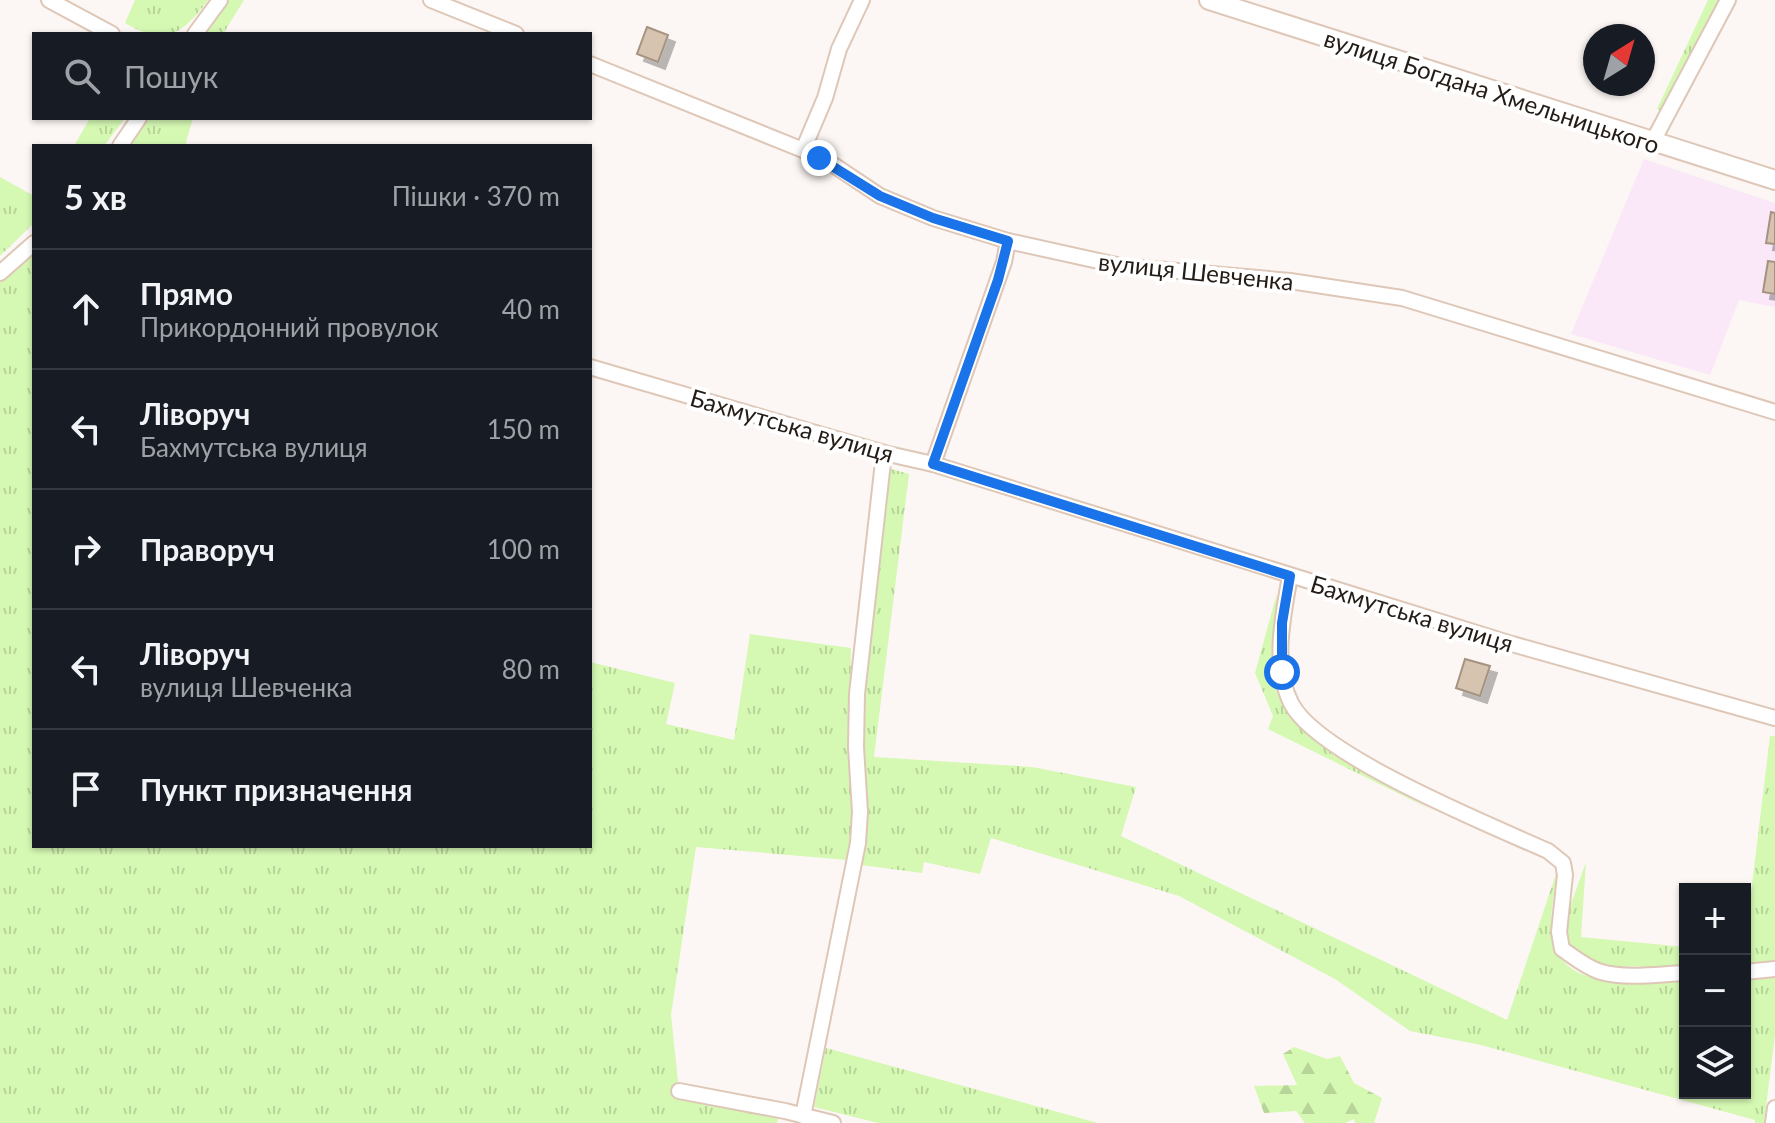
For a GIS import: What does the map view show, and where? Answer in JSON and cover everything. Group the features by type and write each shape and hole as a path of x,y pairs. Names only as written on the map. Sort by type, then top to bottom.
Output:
{"street":[{"path":"49,0 108,32"},
{"path":"196,32 220,0"},
{"path":"431,0 511,32"},
{"path":"803,150 825,98 839,49 862,0"},
{"name":"вулиця Богдана Хмельницького","path":"1209,0 1775,180"},
{"path":"1652,143 1728,0"},
{"name":"вулиця Шевченка","path":"592,65 803,150 835,166 880,196 933,218 1008,241 1121,266 1290,281 1402,298 1775,412"},
{"path":"121,144 138,120"},
{"path":"933,464 1000,274 1008,241"},
{"path":"0,273 32,245"},
{"name":"Бахмутська вулиця","path":"592,368 884,453 933,464 1512,644 1775,718"},
{"path":"803,1116 858,843 857,694 884,453"},
{"path":"1290,576 1282,623 1282,672 1289,701 1301,719 1318,735 1386,775 1548,851 1563,863 1565,875 1559,932 1562,949 1600,972 1620,975 1679,973"},
{"path":"1751,971 1775,969"},
{"path":"679,1091 783,1117 803,1116 833,1123"},
{"path":"1773,1123 1775,1108"}],"shaded area":[{"path":"1644,159 1775,203 1775,307 1739,300 1710,375 1571,334"}],"green space":[{"path":"135,0 208,0 190,21 174,32 145,32 125,23"},
{"path":"229,0 244,0 224,32 206,32"},
{"path":"1708,0 1720,0 1708,28 1661,111 1657,109"},
{"path":"89,120 124,120 106,144 75,144"},
{"path":"145,120 192,120 186,144 128,144"},
{"path":"0,177 32,195 32,225 0,256"},
{"path":"32,252 32,848 592,848 592,662 675,683 666,724 734,740 750,634 851,648 850,749 855,806 848,860 696,847 671,1015 679,1091 779,1115 777,1123 0,1123 0,280"},
{"path":"888,468 909,474 874,757 1032,767 1136,787 1121,836 1507,1020 1557,871 1551,916 1552,940 1560,957 1573,969 1608,981 1679,979 1679,1099 1751,1099 1751,975 1775,973 1775,1035 1764,1123 1481,1045 1410,1031 1335,979 1179,896 991,838 980,874 924,862 922,873 861,865 865,819 862,727"},
{"path":"1277,593 1274,677 1284,706 1299,726 1343,760 1436,812 1268,729 1273,716 1255,673"},
{"path":"1770,736 1775,736 1775,960 1751,966 1751,893"},
{"path":"1586,862 1581,937 1679,946 1679,967 1598,966 1569,944 1566,931 1571,904"},
{"path":"1294,1047 1327,1059 1340,1056 1354,1083 1382,1098 1374,1123 1355,1123 1354,1119 1345,1123 1305,1123 1296,1111 1264,1113 1254,1086 1297,1085 1283,1054"},
{"path":"826,1048 1098,1123 878,1123 814,1107"}],"building":[{"path":"647,27 668,35 658,62 637,54"},
{"path":"1771,212 1775,213 1775,244 1766,243"},
{"path":"1768,261 1775,262 1775,294 1763,292"},
{"path":"1465,659 1490,666 1480,696 1456,688"}],"route":[{"path":"819,158 880,196 933,218 1008,241 998,280 933,464 1290,576 1282,623 1282,672"}]}
